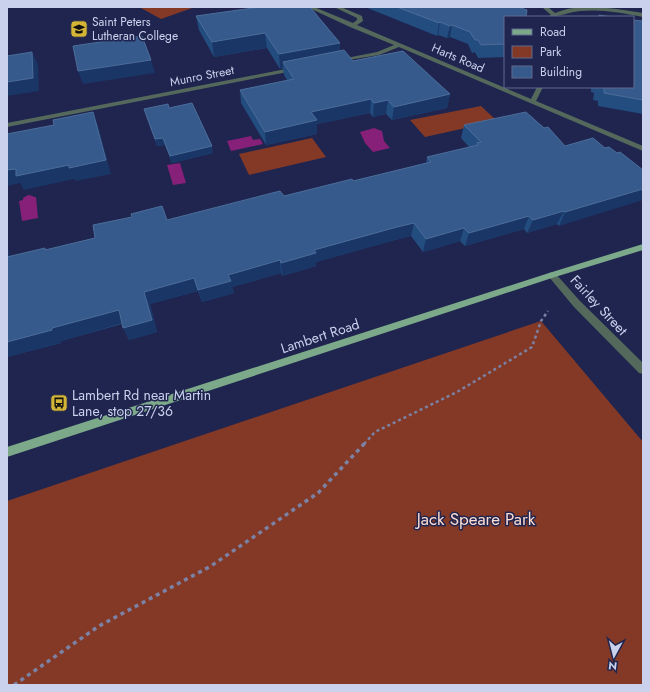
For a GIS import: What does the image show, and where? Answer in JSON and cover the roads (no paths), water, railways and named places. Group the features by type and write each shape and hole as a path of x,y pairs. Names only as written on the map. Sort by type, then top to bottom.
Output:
{"main road":[{"name":"Lambert Road","path":"7,452 552,275 643,247"}],"street":[{"name":"Harts Road","path":"310,7 643,149"},
{"path":"337,7 361,18 360,21 352,26"},
{"path":"545,7 553,16 578,10 602,9 640,14 639,7"},
{"path":"328,63 378,53 399,45"},
{"name":"Munro Street","path":"7,125 305,67"},
{"path":"532,102 539,88"},
{"name":"Fairley Street","path":"552,275 577,304 643,370"}],"place":[{"name":"Saint Peters Lutheran College","path":"79,29"},
{"name":"Lambert Rd near Martin Lane, stop 27/36","path":"59,403"}],"park label":[{"name":"Jack Speare Park","path":"476,519"}]}
